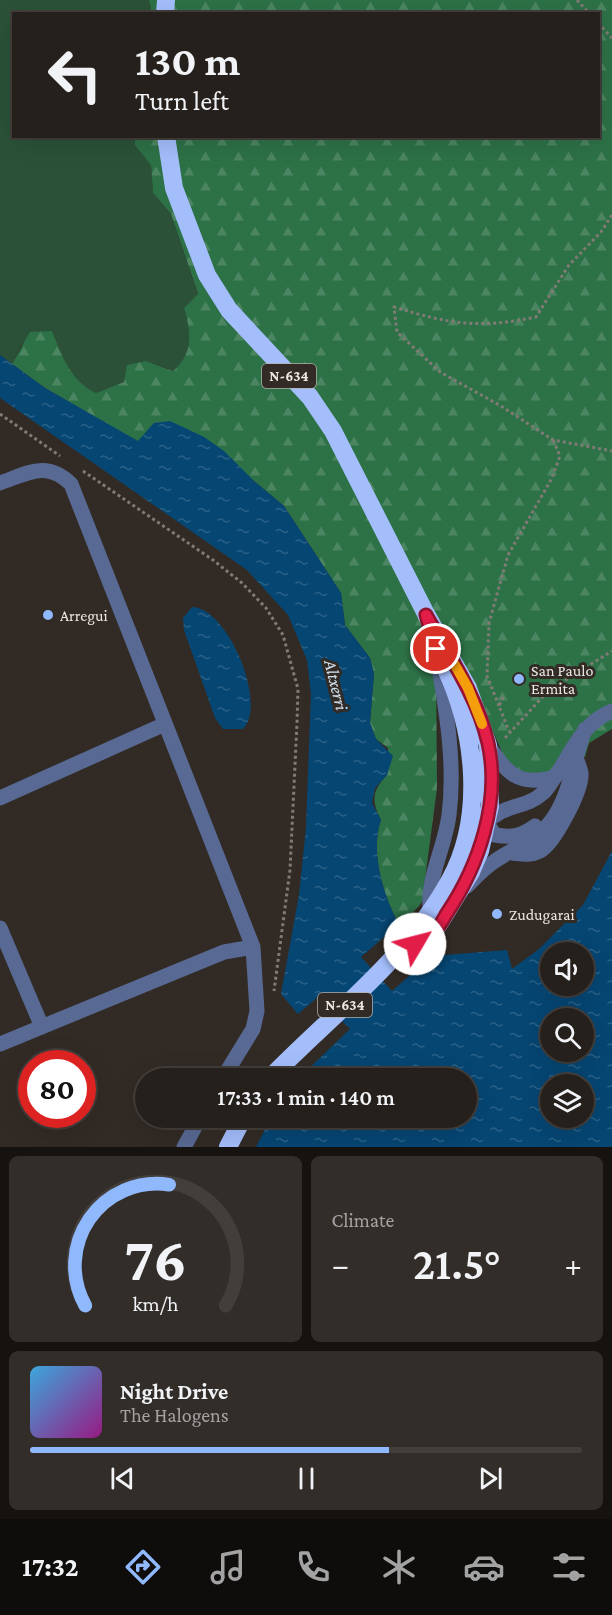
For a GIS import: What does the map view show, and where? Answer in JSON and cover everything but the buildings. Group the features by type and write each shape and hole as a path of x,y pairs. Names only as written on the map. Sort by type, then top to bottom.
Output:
{"highway":[{"name":"N-634","path":"166,138 174,188 207,275 229,310 310,397 333,431 426,615 468,688 491,749 489,806 480,851 459,895 434,932 396,956"},
{"name":"N-634","path":"280,1068 396,956 430,910 455,869 466,833 472,797 471,757 466,724 436,649 426,615"},
{"path":"228,1147 238,1128"}],"street":[{"path":"0,483 41,468 65,478 71,484 165,724 252,947 257,1011 253,1029 229,1068"},
{"path":"430,910 430,883 449,819 452,792 451,752 436,649"},
{"path":"455,869 474,836 503,808 524,804 544,793 585,729 598,717 612,711"},
{"path":"0,798 165,724"},
{"path":"466,724 479,752 481,815 495,835 520,836 538,824 566,794"},
{"path":"459,895 495,860 512,853 544,830 554,818 566,794 575,754 585,729"},
{"path":"491,749 509,773 521,779 535,782 555,777"},
{"path":"512,853 527,855 542,850 556,831 572,805 582,775 575,754"},
{"path":"0,928 42,1027"},
{"path":"0,1044 224,952 252,947"},
{"path":"184,1147 194,1128"}],"path":[{"path":"578,0 588,12"},
{"path":"600,25 612,38"},
{"path":"612,215 601,232 570,265 536,317 499,325 462,324 394,307 397,332 440,372 501,406 553,440 612,452"},
{"path":"0,414 66,459"},
{"path":"509,732 487,676 489,622 508,555 552,478 560,456 553,440"},
{"path":"75,466 213,560 242,583 266,608 283,635 298,689 290,870 273,1002 268,1012 257,1011"},
{"path":"491,749 548,691 612,651"},
{"path":"499,705 503,697"}],"green space":[{"path":"0,0 149,0 151,9 144,12 12,12 12,138 135,138 136,145 151,164 153,193 171,214 198,295 184,308 189,334 185,357 174,371 146,361 124,382 96,393 73,374 52,331 21,346 12,364 0,355"},
{"path":"149,0 612,0 612,729 589,743 585,757 543,774 524,774 505,759 480,701 436,665 437,788 425,893 421,904 399,924 383,887 378,859 378,832 381,820 375,796 378,786 387,775 388,748 376,739 370,723 374,674 370,658 345,625 341,593 284,506 254,481 154,423 138,442 45,388 12,364 30,332 52,331 73,374 96,393 124,382 127,365 146,361 173,371 185,357 189,334 184,308 198,294 171,214 153,193 151,165 135,145 135,138 600,138 600,12 144,12 151,9"}],"water":[{"name":"Altxerri","path":"0,355 45,388 138,441 154,423 170,421 204,437 224,451 254,481 284,506 341,593 345,625 370,658 374,674 370,723 376,739 393,756 387,775 375,788 372,803 381,820 377,845 383,887 399,924 361,957 392,991 432,956 507,950 512,969 540,948 540,996 594,996 594,942 546,942 583,905 612,851 612,1147 256,1147 266,1128 477,1128 477,1068 309,1068 350,1029 318,997 298,1014 281,994 299,895 306,828 311,694 307,660 288,615 247,570 0,398"},
{"path":"192,607 206,612 219,623 231,639 240,659 251,700 249,717 243,729 223,729 215,718 184,630 183,618"}],"slow traffic":[{"path":"447,651 468,688 482,724"}],"place":[{"name":"Arregui","path":"48,615"},
{"name":"San Paulo Ermita","path":"519,679"},
{"name":"Zudugarai","path":"497,914"}],"route":[{"path":"415,944 434,932 459,895 480,851 489,806 488,745 481,719 468,688 426,615 436,649"}]}
